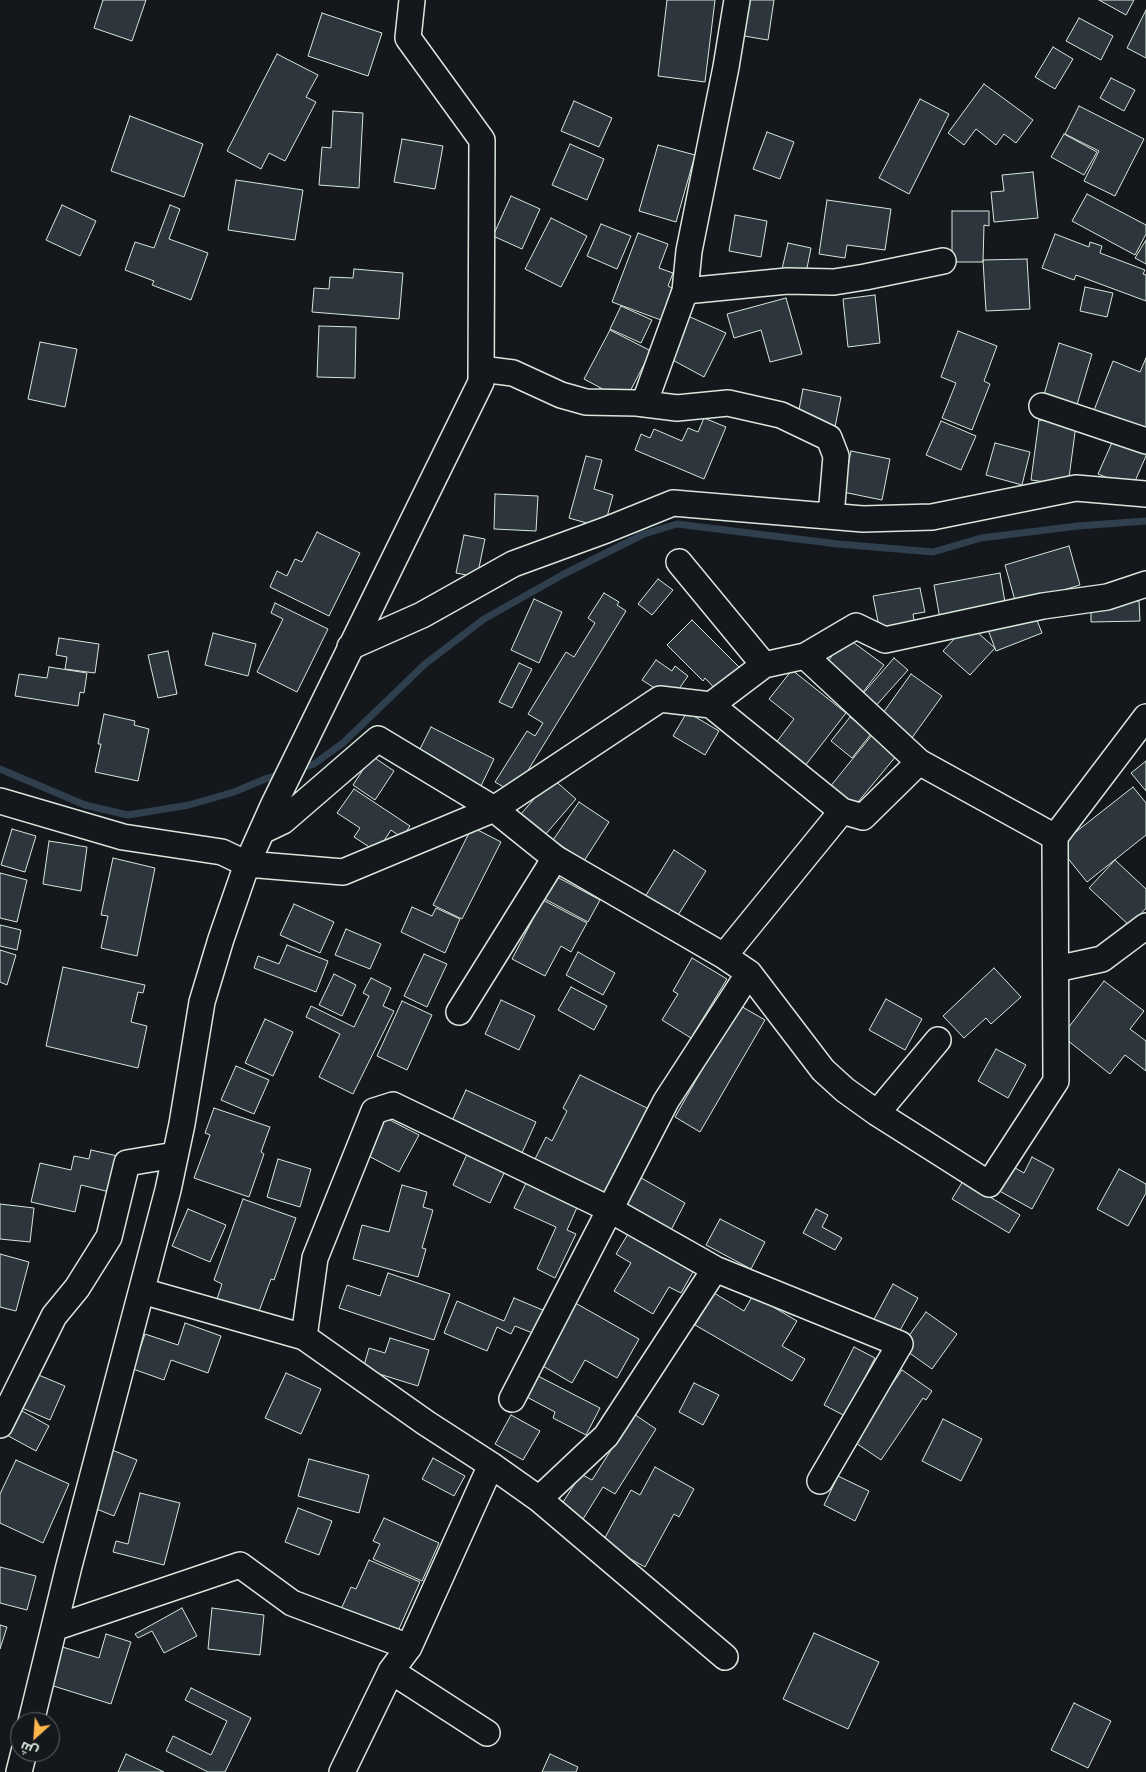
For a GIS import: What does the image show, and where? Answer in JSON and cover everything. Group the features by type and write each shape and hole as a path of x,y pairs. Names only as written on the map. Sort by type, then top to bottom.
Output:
{"street":[{"path":"33,1712 68,1566 168,1190 202,1002 221,939 247,864 273,806 481,382 482,140 408,38 412,0"},
{"path":"644,404 685,291 689,251 726,67 737,0"},
{"path":"685,291 787,281 834,282 944,261"},
{"path":"481,369 513,373 561,395 586,402 644,404 677,408 728,403 780,415 829,438 836,456 831,516"},
{"path":"1042,406 1146,441"},
{"path":"350,647 422,615 513,564 606,530 673,502 863,519 932,517 1076,488 1146,494"},
{"path":"679,562 764,665"},
{"path":"711,705 764,665 805,656 856,626 885,640 1042,606 1107,597 1146,584"},
{"path":"805,656 919,762 1055,836"},
{"path":"0,801 123,837 222,852 247,864 344,872 494,809 660,698 711,705 842,810 863,816 919,762"},
{"path":"262,831 283,821 378,739 494,809 555,858 724,956 749,973 823,1070 845,1090 877,1113 989,1184 1056,1081 1055,836 1146,717"},
{"path":"724,956 842,810"},
{"path":"459,1012 555,858"},
{"path":"1056,969 1102,959 1146,926"},
{"path":"512,1399 666,1101 749,973"},
{"path":"877,1113 938,1040"},
{"path":"304,1337 315,1258 374,1111 393,1105 609,1209 715,1269 900,1344 820,1481"},
{"path":"0,1425 54,1316 77,1288 109,1237 128,1163 175,1155"},
{"path":"539,1499 606,1436 715,1269"},
{"path":"142,1291 304,1337 539,1499 726,1657"},
{"path":"342,1772 391,1672 409,1647 490,1465"},
{"path":"54,1628 240,1565 292,1603 409,1647"},
{"path":"391,1672 487,1733"}],"building":[{"path":"103,0 146,0 132,41 94,28"},
{"path":"667,0 715,0 705,82 658,76"},
{"path":"743,0 774,0 768,40 738,35"},
{"path":"1099,0 1134,0 1126,15"},
{"path":"1146,10 1146,58 1127,48"},
{"path":"322,13 382,33 368,76 308,56"},
{"path":"1079,18 1113,36 1101,60 1066,41"},
{"path":"1053,47 1073,59 1055,89 1035,77"},
{"path":"277,54 318,75 306,97 316,102 285,161 269,153 261,169 227,151"},
{"path":"1111,78 1135,90 1124,111 1100,98"},
{"path":"984,84 1033,120 1016,143 1004,134 996,145 976,129 964,145 948,133"},
{"path":"920,99 949,114 909,194 879,178"},
{"path":"574,101 612,118 599,147 561,131"},
{"path":"1079,106 1144,139 1115,196 1084,181 1099,151 1065,134"},
{"path":"333,111 363,113 359,188 319,185 322,147 331,148"},
{"path":"130,116 203,144 184,197 111,171"},
{"path":"767,132 794,142 780,179 753,169"},
{"path":"1064,134 1097,152 1084,175 1051,157"},
{"path":"402,139 443,146 435,189 394,182"},
{"path":"570,144 604,159 587,200 552,185"},
{"path":"658,145 695,155 676,222 639,211"},
{"path":"1033,172 1038,218 994,222 991,192 1004,191 1002,175"},
{"path":"236,180 303,190 295,240 228,230"},
{"path":"1087,194 1146,225 1146,234 1135,255 1072,221"},
{"path":"511,196 540,209 522,249 493,236"},
{"path":"827,200 891,209 885,250 847,245 845,258 819,254"},
{"path":"62,205 96,221 80,256 46,240"},
{"path":"170,205 180,209 169,239 208,253 191,300 152,285 154,281 125,270 135,242 154,248"},
{"path":"952,211 989,211 989,226 984,225 983,262 952,262"},
{"path":"735,215 767,221 761,257 729,251"},
{"path":"551,218 587,236 561,287 525,269"},
{"path":"601,224 631,236 617,269 587,256"},
{"path":"638,233 668,244 659,268 673,273 668,286 672,288 661,320 612,302"},
{"path":"1055,234 1089,247 1090,242 1102,246 1100,253 1145,270 1143,274 1146,275 1146,301 1076,275 1074,280 1042,268"},
{"path":"1146,240 1146,264 1135,258"},
{"path":"788,243 811,248 806,273 782,269"},
{"path":"1027,259 1030,309 986,311 983,260"},
{"path":"354,269 403,273 399,319 312,312 314,288 329,289 330,277 353,278"},
{"path":"1085,287 1113,293 1107,317 1080,311"},
{"path":"875,295 880,343 848,347 843,299"},
{"path":"786,298 802,354 770,362 761,330 734,338 727,314"},
{"path":"621,306 652,320 641,343 610,329"},
{"path":"688,316 726,333 704,377 667,357"},
{"path":"319,326 356,327 355,378 317,377"},
{"path":"610,330 651,351 625,401 584,379"},
{"path":"958,331 997,346 984,381 990,384 972,430 942,418 956,383 941,377"},
{"path":"40,342 77,349 65,407 28,399"},
{"path":"1059,343 1092,354 1076,408 1043,398"},
{"path":"1146,358 1146,434 1093,413 1113,361 1140,372"},
{"path":"803,389 841,397 835,427 797,420"},
{"path":"704,418 726,427 704,479 635,450 641,434 650,438 654,429 682,441 688,428 698,432"},
{"path":"1039,420 1076,425 1068,485 1031,480"},
{"path":"941,421 976,436 961,470 926,455"},
{"path":"1114,438 1146,451 1146,456 1132,488 1098,474"},
{"path":"995,443 1030,452 1022,485 986,475"},
{"path":"851,451 890,459 882,500 843,492"},
{"path":"586,456 602,460 594,489 613,495 604,528 569,518"},
{"path":"495,494 538,496 536,531 494,529"},
{"path":"317,532 360,553 329,616 270,587 277,571 287,576 295,559 302,562"},
{"path":"464,535 485,539 477,577 456,573"},
{"path":"1069,546 1080,585 1016,604 1005,565"},
{"path":"1000,573 1006,608 940,619 934,585"},
{"path":"658,579 673,590 652,615 638,604"},
{"path":"920,588 925,612 913,614 915,625 880,632 873,596"},
{"path":"604,593 619,602 617,605 626,611 514,793 495,782 527,731 535,736 543,723 528,714 566,652 574,657 595,623 588,618"},
{"path":"534,599 562,612 539,663 511,650"},
{"path":"1099,601 1139,601 1140,621 1091,622 1091,610"},
{"path":"275,603 328,629 297,692 257,672 283,619 271,613"},
{"path":"1033,610 1042,633 996,651 987,627"},
{"path":"692,620 742,670 719,693 705,678 703,681 667,645"},
{"path":"968,624 995,648 970,675 943,651"},
{"path":"213,633 256,644 248,676 205,665"},
{"path":"846,637 884,665 860,696 823,668"},
{"path":"59,638 99,644 95,673 65,669 67,657 56,655"},
{"path":"168,651 177,694 158,698 148,655"},
{"path":"894,658 908,670 873,709 860,697"},
{"path":"656,660 672,671 675,666 688,676 674,696 659,686 656,689 642,680"},
{"path":"519,663 532,669 512,708 499,702"},
{"path":"49,667 87,673 84,693 80,692 78,706 15,696 19,674 47,678"},
{"path":"792,670 846,713 801,771 772,748 794,719 769,699"},
{"path":"911,674 942,696 909,742 878,720"},
{"path":"687,712 719,731 705,755 673,736"},
{"path":"104,714 135,721 134,725 149,729 138,781 95,772 101,744 98,744"},
{"path":"850,717 871,734 852,758 831,741"},
{"path":"431,727 494,759 479,790 416,757"},
{"path":"872,735 897,755 853,808 829,788"},
{"path":"372,756 394,771 375,800 353,785"},
{"path":"1146,761 1146,791 1131,773"},
{"path":"552,778 576,799 545,835 521,814"},
{"path":"1133,787 1146,803 1146,835 1087,882 1058,846"},
{"path":"354,789 410,826 402,838 391,830 377,852 354,837 360,828 337,813"},
{"path":"579,802 609,822 584,861 553,840"},
{"path":"472,827 501,842 462,919 433,905"},
{"path":"12,829 36,836 25,872 1,865"},
{"path":"49,841 87,847 81,891 43,884"},
{"path":"674,850 706,871 675,920 643,900"},
{"path":"113,858 155,868 137,956 101,948 108,916 101,915"},
{"path":"1115,860 1146,889 1146,908 1130,926 1089,888"},
{"path":"0,873 27,880 17,922 0,918"},
{"path":"557,877 600,900 588,922 545,899"},
{"path":"543,900 587,923 571,952 561,946 545,976 512,959"},
{"path":"294,904 334,922 320,953 280,935"},
{"path":"412,907 432,916 436,908 460,919 445,953 401,932"},
{"path":"0,925 21,930 17,950 0,946"},
{"path":"346,929 381,944 370,969 335,955"},
{"path":"287,945 328,961 316,992 254,968 258,956 279,964"},
{"path":"0,950 16,955 7,985 0,982"},
{"path":"578,952 615,973 603,995 566,975"},
{"path":"424,954 447,964 427,1007 404,996"},
{"path":"692,958 727,979 691,1038 662,1020 678,994 673,991"},
{"path":"63,967 145,985 143,993 138,992 131,1022 147,1026 138,1068 46,1046"},
{"path":"994,968 1021,997 991,1024 986,1018 964,1038 943,1016"},
{"path":"334,974 356,985 342,1016 319,1005"},
{"path":"371,978 391,988 383,1006 394,1011 353,1094 319,1077 340,1034 306,1017 311,1006 354,1027 369,996 363,993"},
{"path":"1104,981 1144,1011 1130,1029 1146,1041 1146,1071 1125,1055 1110,1074 1062,1036"},
{"path":"571,987 607,1006 594,1030 558,1010"},
{"path":"886,999 922,1019 905,1050 869,1030"},
{"path":"501,1000 535,1016 519,1050 485,1034"},
{"path":"402,1001 432,1015 407,1070 377,1056"},
{"path":"739,1005 765,1020 700,1132 675,1117"},
{"path":"265,1019 293,1032 273,1076 245,1063"},
{"path":"996,1049 1026,1065 1008,1098 978,1081"},
{"path":"236,1066 269,1080 254,1114 221,1100"},
{"path":"580,1075 651,1110 605,1200 533,1163 546,1137 552,1141 567,1111 563,1108"},
{"path":"466,1090 536,1122 521,1155 451,1123"},
{"path":"214,1108 270,1127 261,1152 264,1154 249,1197 194,1178 210,1135 205,1133"},
{"path":"382,1116 419,1135 399,1172 363,1153"},
{"path":"91,1150 122,1157 114,1193 81,1185 75,1212 31,1202 40,1163 71,1170 74,1156 89,1159"},
{"path":"468,1152 506,1169 490,1203 453,1185"},
{"path":"1032,1157 1054,1169 1032,1209 994,1188 1008,1164 1024,1173"},
{"path":"278,1159 311,1169 300,1207 267,1197"},
{"path":"1119,1169 1146,1184 1146,1193 1128,1226 1097,1209"},
{"path":"636,1175 685,1203 669,1234 619,1208"},
{"path":"528,1179 579,1203 567,1230 576,1234 555,1278 537,1269 556,1227 514,1208"},
{"path":"963,1181 1020,1215 1009,1233 952,1199"},
{"path":"402,1185 427,1192 423,1207 433,1210 422,1248 426,1249 418,1277 353,1259 362,1225 389,1232"},
{"path":"243,1199 296,1218 274,1280 271,1279 257,1317 216,1302 222,1284 214,1280"},
{"path":"0,1204 34,1208 30,1242 0,1239"},
{"path":"188,1209 226,1225 210,1262 172,1246"},
{"path":"816,1209 828,1215 822,1227 842,1238 835,1250 803,1233"},
{"path":"720,1219 765,1242 751,1269 706,1245"},
{"path":"628,1234 693,1272 681,1293 669,1287 653,1314 614,1291 631,1263 616,1254"},
{"path":"0,1254 29,1262 16,1311 0,1307"},
{"path":"388,1273 450,1294 434,1340 339,1308 347,1285 380,1296"},
{"path":"893,1284 918,1298 898,1334 873,1321"},
{"path":"714,1293 744,1311 753,1295 797,1321 782,1346 805,1359 792,1381 695,1325"},
{"path":"514,1298 545,1311 535,1334 515,1326 511,1334 497,1327 487,1351 444,1333 457,1301 504,1321"},
{"path":"570,1300 639,1339 617,1378 585,1360 572,1383 536,1362"},
{"path":"926,1312 957,1334 932,1369 901,1347"},
{"path":"185,1323 221,1336 208,1373 171,1360 164,1380 133,1369 145,1334 178,1345"},
{"path":"390,1338 429,1350 418,1386 363,1369 369,1348 385,1353"},
{"path":"854,1347 875,1358 845,1416 824,1405"},
{"path":"902,1370 932,1391 926,1400 923,1398 881,1460 850,1439 883,1391 886,1393"},
{"path":"29,1371 65,1386 50,1420 15,1405"},
{"path":"286,1373 321,1389 301,1434 265,1418"},
{"path":"534,1374 600,1408 586,1435 553,1418 555,1412 523,1395"},
{"path":"694,1383 719,1395 703,1425 679,1412"},
{"path":"15,1407 49,1426 36,1451 1,1432"},
{"path":"634,1414 656,1429 615,1494 603,1487 580,1524 558,1510 581,1474 592,1480"},
{"path":"511,1415 540,1431 523,1460 495,1444"},
{"path":"943,1419 982,1439 961,1481 922,1461"},
{"path":"112,1450 137,1460 114,1516 89,1506"},
{"path":"433,1458 465,1476 454,1496 422,1479"},
{"path":"309,1459 369,1475 359,1513 298,1496"},
{"path":"16,1460 69,1484 43,1543 0,1523 0,1494"},
{"path":"655,1467 694,1489 679,1517 674,1514 645,1567 602,1543 631,1490 640,1495"},
{"path":"838,1476 869,1491 855,1521 824,1505"},
{"path":"140,1493 180,1503 164,1565 113,1552 116,1541 128,1544"},
{"path":"298,1508 332,1521 319,1555 285,1542"},
{"path":"384,1518 439,1543 422,1581 373,1559 380,1544 373,1541"},
{"path":"369,1560 420,1582 398,1631 370,1618 365,1628 338,1616 351,1587 356,1589"},
{"path":"0,1567 36,1576 27,1610 0,1603"},
{"path":"182,1608 197,1636 164,1653 152,1631 138,1638 135,1634"},
{"path":"212,1608 264,1615 260,1655 208,1649"},
{"path":"0,1625 7,1627 0,1649"},
{"path":"814,1633 879,1662 848,1729 783,1699"},
{"path":"106,1634 131,1642 111,1704 47,1684 59,1646 99,1658"},
{"path":"191,1688 251,1718 225,1772 208,1772 166,1751 173,1736 211,1755 227,1721 185,1700"},
{"path":"1074,1703 1111,1721 1088,1768 1051,1750"},
{"path":"126,1754 164,1772 118,1772"},
{"path":"550,1754 578,1767 576,1772 542,1772"}],"waterway":[{"path":"299,769 314,764 343,743 425,664 484,619 564,574 644,534 677,524 838,544 933,552 981,538 1078,526 1146,521"},
{"path":"0,769 85,805 128,815 189,805 234,792 281,774"}]}
